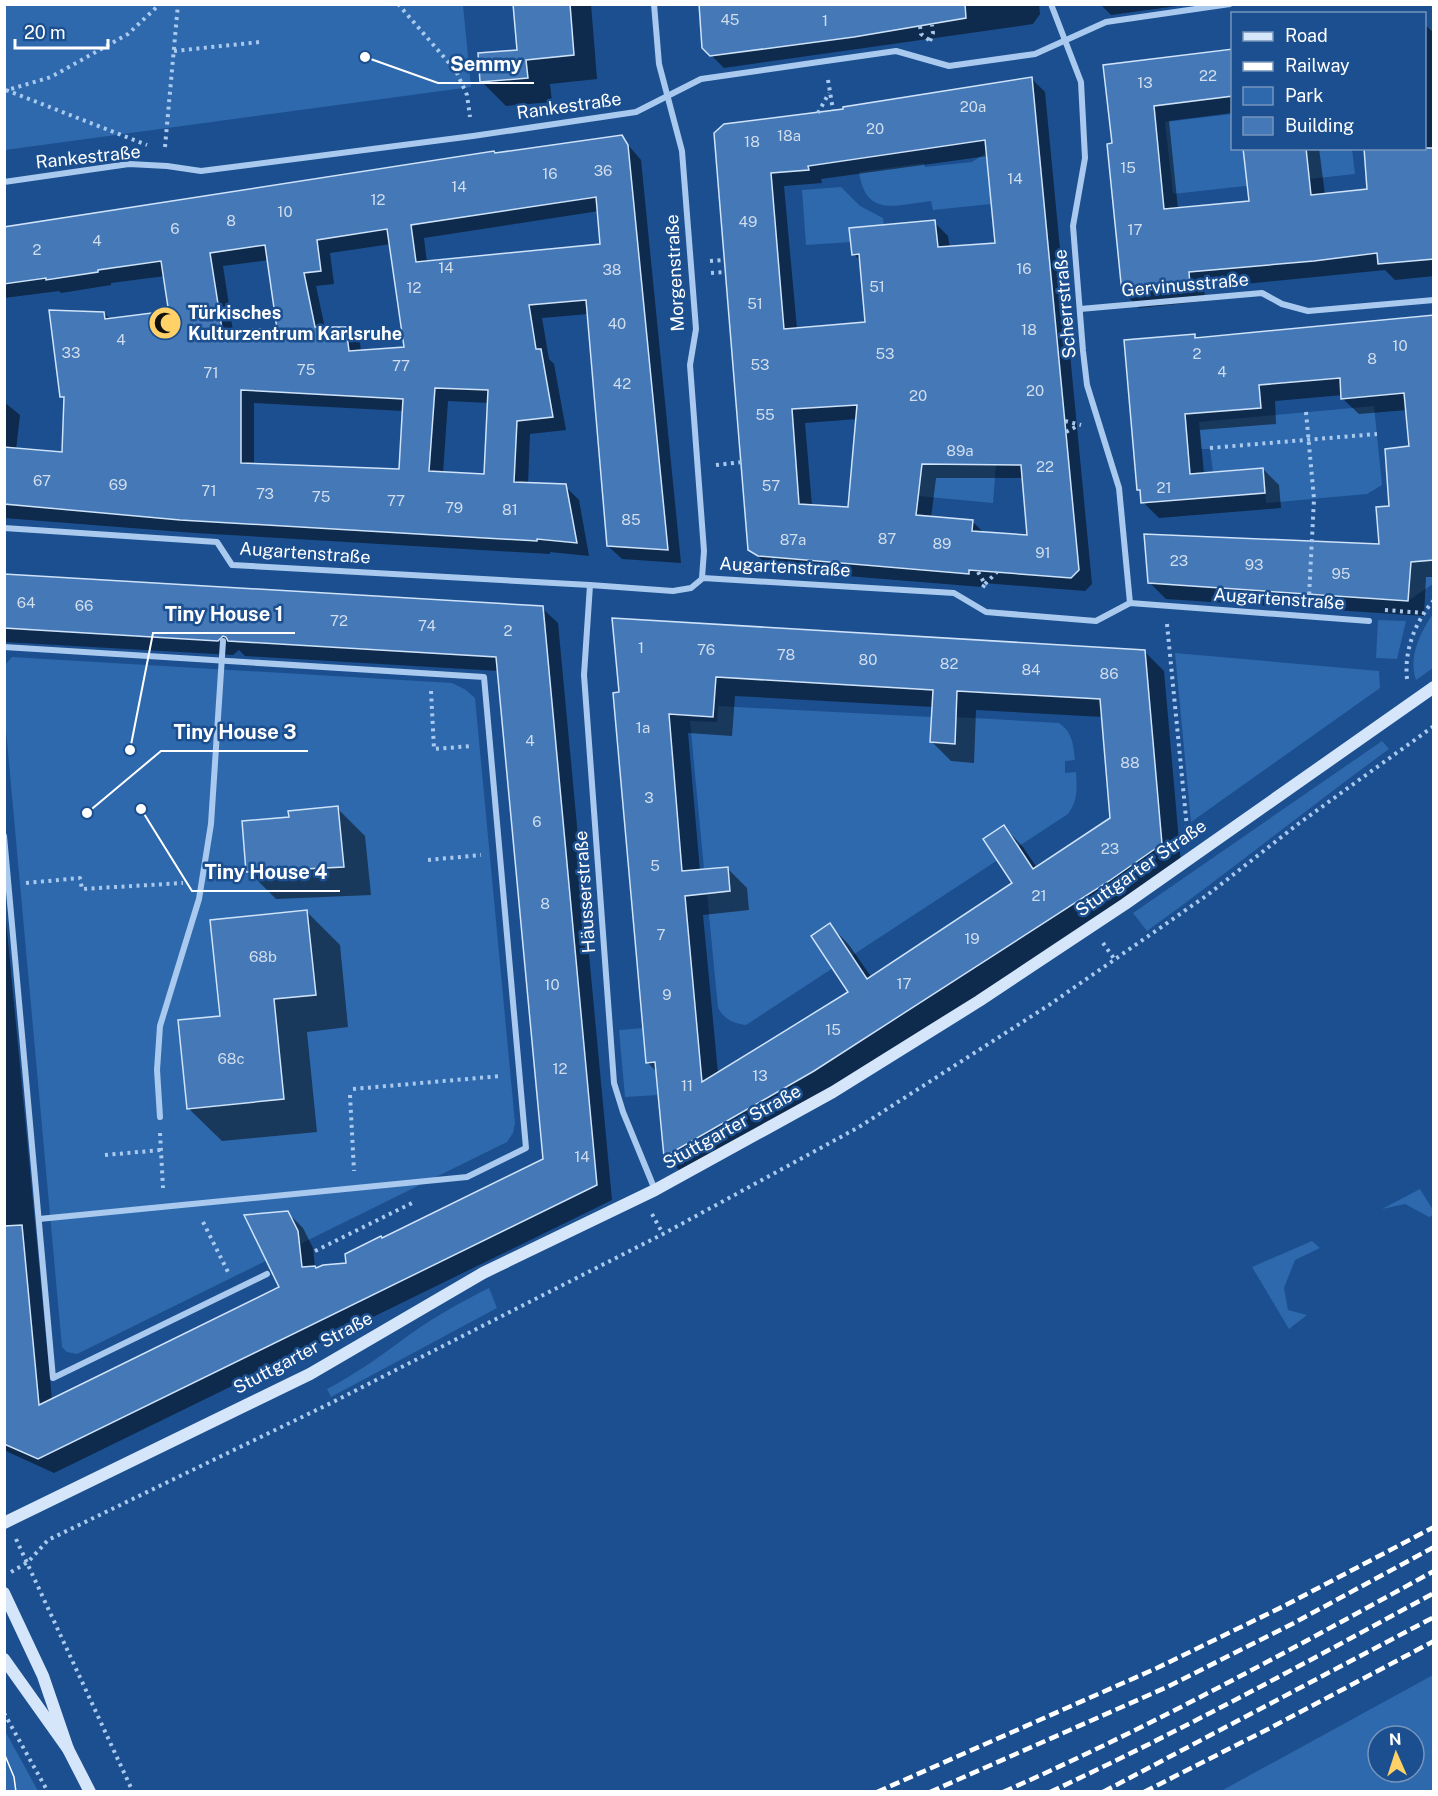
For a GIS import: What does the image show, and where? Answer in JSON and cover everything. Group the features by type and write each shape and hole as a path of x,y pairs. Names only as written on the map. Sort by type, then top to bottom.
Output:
{"main road":[{"name":"Stuttgarter Straße","path":"4,1523 310,1374 483,1273 655,1190 832,1092 979,1001 1125,904 1201,848 1434,687"},
{"path":"4,1593 43,1676 68,1749"},
{"path":"4,1659 68,1749 90,1791"}],"street":[{"name":"Morgenstraße","path":"654,4 659,64 683,163 696,329 690,365 704,551 702,578"},
{"name":"Scherrstraße","path":"1051,4 1081,82 1085,158 1073,226 1087,385 1119,488 1130,603"},
{"name":"Rankestraße","path":"4,182 129,164 201,171 473,136 636,112 701,79 896,51 949,66 1035,54 1106,22 1230,4"},
{"name":"Gervinusstraße","path":"1080,309 1262,294 1282,304 1308,311 1434,300"},
{"name":"Augartenstraße","path":"4,528 217,542 232,565 674,591 691,588 702,578 954,592 986,612 1095,621 1130,603 1369,621"},
{"name":"Häusserstraße","path":"590,585 584,675 614,1083 623,1112 655,1190"},
{"path":"160,1117 157,1070 160,1026 199,899 202,882 210,824 223,641"},
{"path":"4,647 484,676 526,1148 467,1177 39,1219"},
{"path":"4,836 53,1378 267,1274"}],"path":[{"path":"5,90 51,77 128,34 160,4"},
{"path":"5,90 165,151 178,4"},
{"path":"398,4 456,71 467,95 473,136"},
{"path":"930,41 933,33 932,25"},
{"path":"174,51 260,42"},
{"path":"824,62 833,110"},
{"path":"818,113 830,93"},
{"path":"1306,412 1314,499 1308,616"},
{"path":"1066,432 1080,425"},
{"path":"1210,448 1377,434"},
{"path":"698,467 742,462"},
{"path":"985,584 997,572"},
{"path":"1413,701 1406,676 1407,659 1415,628 1423,613 1434,600"},
{"path":"1165,605 1186,828 1201,848"},
{"name":"Augartenstraße","path":"1369,621 1382,610 1423,613"},
{"path":"429,673 434,749 490,744"},
{"path":"428,860 500,853"},
{"path":"9,884 80,878 82,889 202,882"},
{"path":"353,1089 520,1074"},
{"path":"350,1095 355,1187"},
{"path":"105,1155 161,1150 164,1206"},
{"path":"315,1251 416,1201"},
{"path":"194,1203 236,1289"},
{"path":"4,1576 28,1562 134,1791"},
{"path":"4,1713 48,1791"}],"green space":[{"path":"4,5 463,5 471,87 5,150"},
{"path":"1231,114 1231,150 1243,150 1244,157 1305,150 1352,150 1355,174 1173,194 1165,122"},
{"path":"986,153 991,204 933,210 931,201 894,206 884,205 868,196 859,172 924,163 925,167 972,162"},
{"path":"841,187 860,206 883,218 884,225 851,242 806,245 802,190"},
{"path":"1374,406 1382,485 1367,494 1266,503 1263,468 1213,472 1210,449 1201,449 1199,422"},
{"path":"922,464 996,465 993,503 918,496"},
{"path":"1433,560 1433,584 1408,601 1411,562"},
{"path":"1433,614 1433,668 1416,680 1414,654"},
{"path":"1378,620 1406,621 1397,659 1376,658"},
{"path":"1175,653 1379,671 1380,688 1191,822"},
{"path":"12,657 452,683 475,698 515,1123 513,1133 507,1142 77,1354 67,1352 62,1347 5,719 4,666"},
{"path":"718,706 931,717 930,742 954,744 956,717 1059,723 1070,735 1073,744 1075,760 1065,761 1065,773 1076,772 1075,799 1068,814 746,1025 737,1023 727,1018 718,1008 707,894 730,891 728,867 704,869 690,721 717,722"},
{"path":"1382,741 1389,749 1147,931 1133,913"},
{"path":"643,1028 646,1063 655,1062 658,1095 625,1097 619,1030"},
{"path":"1420,1189 1433,1210 1433,1215 1429,1217 1405,1204 1382,1209"},
{"path":"1312,1241 1320,1248 1295,1260 1284,1288 1288,1310 1307,1315 1289,1329 1252,1267"},
{"path":"489,1288 497,1308 331,1397 327,1389 359,1371 418,1328"},
{"path":"1433,1675 1433,1791 1221,1791"},
{"path":"4,1729 38,1791 5,1791"}],"building":[{"path":"513,4 570,4 574,55 526,60 528,78 480,82 478,53 517,50"},
{"path":"699,4 965,4 966,18 854,37 710,56 702,48"},
{"path":"1231,49 1231,96 1154,106 1164,209 1249,201 1243,150 1306,150 1311,195 1367,189 1364,150 1434,148 1434,259 1378,264 1377,253 1189,272 1190,285 1122,293 1107,144 1112,143 1103,65"},
{"path":"1032,77 1079,570 1071,578 969,570 969,574 758,556 748,550 714,133 724,124 843,109 843,107","holes":["985,140 995,243 938,247 935,220 849,228 852,255 859,254 865,322 784,329 771,173 809,170 808,166","857,405 848,507 799,504 792,409","922,464 1021,465 1027,535 972,531 973,520 916,515"]},
{"path":"622,135 628,145 668,550 607,546 586,300 529,305 536,349 541,349 553,417 517,421 514,482 566,484 577,543 180,520 4,504 4,447 62,452 64,397 60,397 49,310 104,312 105,319 152,313 169,314 161,261 46,280 46,278 4,284 4,227 494,151 495,153","holes":["596,197 600,244 416,262 411,225","387,229 404,347 349,351 346,327 315,327 304,273 321,271 317,240","265,245 277,329 222,329 210,253","435,388 488,390 484,474 429,471","241,390 403,399 399,469 241,463"]},
{"path":"1434,315 1434,560 1411,562 1408,601 1148,583 1144,534 1379,544 1376,507 1389,506 1385,449 1409,446 1404,393 1341,399 1340,378 1259,385 1261,408 1185,414 1190,474 1263,468 1265,493 1141,503 1140,490 1137,490 1124,340 1195,334 1195,338"},
{"path":"4,574 543,606 597,1185 38,1459 4,1444 4,1226 22,1225 39,1405 279,1287 244,1215 288,1211 298,1231 302,1267 315,1266 316,1268 323,1265 346,1263 345,1254 543,1159 496,657 228,641 223,636 218,641 4,628"},
{"path":"612,618 1145,650 1162,844 1109,881 814,1071 664,1157 655,1062 646,1063 613,693 619,692","holes":["716,677 933,690 930,742 955,744 957,691 1100,699 1110,818 1033,869 1004,825 983,839 1012,883 867,979 830,923 811,936 848,992 702,1082 685,896 730,891 728,867 682,871 669,714 713,717"]},
{"path":"338,806 344,867 246,872 242,821 289,817 288,811"},
{"path":"307,910 316,995 274,999 284,1099 187,1109 178,1020 220,1016 210,920"}],"tram line":[{"path":"4,1753 14,1777 16,1792"}],"railway":[{"path":"877,1792 1157,1668 1284,1606 1434,1527"},
{"path":"930,1792 1167,1687 1292,1624 1434,1547"},
{"path":"1003,1792 1167,1714 1434,1571"},
{"path":"1050,1792 1196,1720 1434,1593"},
{"path":"1103,1792 1434,1617"},
{"path":"1144,1792 1434,1641"}],"place":[{"name":"Semmy","path":"365,57"},
{"name":"Türkisches Kulturzentrum Karlsruhe","path":"165,323"},
{"name":"Tiny House 1","path":"130,750"},
{"name":"Tiny House 4","path":"141,809"},
{"name":"Tiny House 3","path":"87,813"}]}
